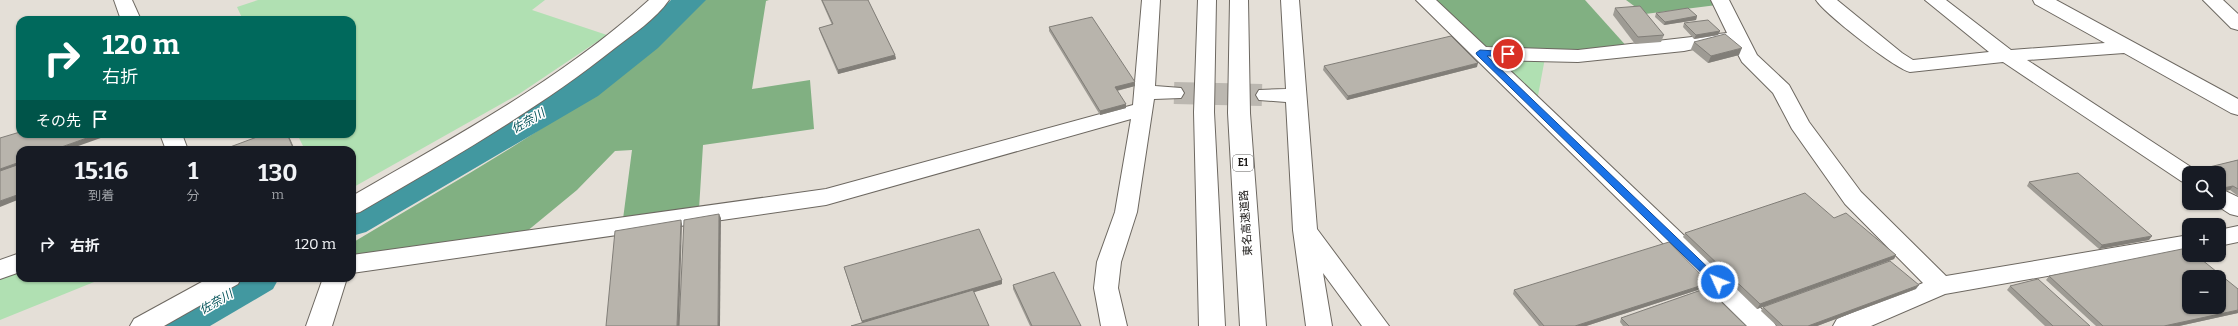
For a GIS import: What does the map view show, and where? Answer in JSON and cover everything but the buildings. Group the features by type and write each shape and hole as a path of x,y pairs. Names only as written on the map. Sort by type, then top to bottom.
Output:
{"main road":[{"path":"124,0 130,16"},
{"path":"356,204 432,160 556,82 606,46 660,0"},
{"path":"1207,0 1204,112 1212,326"},
{"name":"東名高速道路","path":"1239,0 1240,113 1253,326"},
{"path":"1290,0 1305,230 1319,326"},
{"path":"1425,0 1763,326"},
{"path":"1720,0 1749,58 1782,90 1800,124 1853,198 1941,286"},
{"path":"1825,0 1895,57 1910,66 2007,56 2127,47"},
{"path":"1934,0 2007,56 2182,171"},
{"path":"2042,0 2238,108"},
{"path":"2212,0 2238,24"},
{"path":"1114,326 1106,288 1109,262 1126,212 1143,100 1149,2"},
{"path":"1480,53 1578,56 1684,45 1738,35"},
{"path":"2208,91 2238,94"},
{"path":"356,263 826,197 1143,100 1174,93"},
{"path":"1266,95 1297,96"},
{"path":"2226,200 2238,208"},
{"path":"1305,230 1376,326"},
{"path":"2226,237 2238,234"},
{"path":"1846,326 1941,286 2182,244"},
{"path":"0,270 16,264"},
{"path":"143,326 222,282"},
{"path":"319,326 334,282"}],"green space":[{"path":"258,0 545,0 532,10 607,35 519,94 356,186 356,146 303,146 299,138 356,138 356,16 241,16 237,7"},
{"path":"700,0 769,0 766,1 752,89 810,80 814,129 703,145 699,209 623,219 632,150 615,151 577,190 526,232 356,258 356,241 533,134 603,86 653,46 678,24"},
{"path":"1430,0 1585,0 1629,49 1577,54 1484,51"},
{"path":"1626,0 1714,0 1717,5 1645,14"},
{"path":"1489,55 1545,58 1537,101"},
{"path":"16,272 16,282 94,282 0,320 0,278"}],"waterway":[{"name":"佐奈川","path":"356,220 585,88 646,41 690,0"},
{"name":"佐奈川","path":"174,326 251,282"}],"tunnel":[{"path":"1174,93 1266,95"}],"route":[{"path":"1508,54 1480,53 1718,282"}]}
